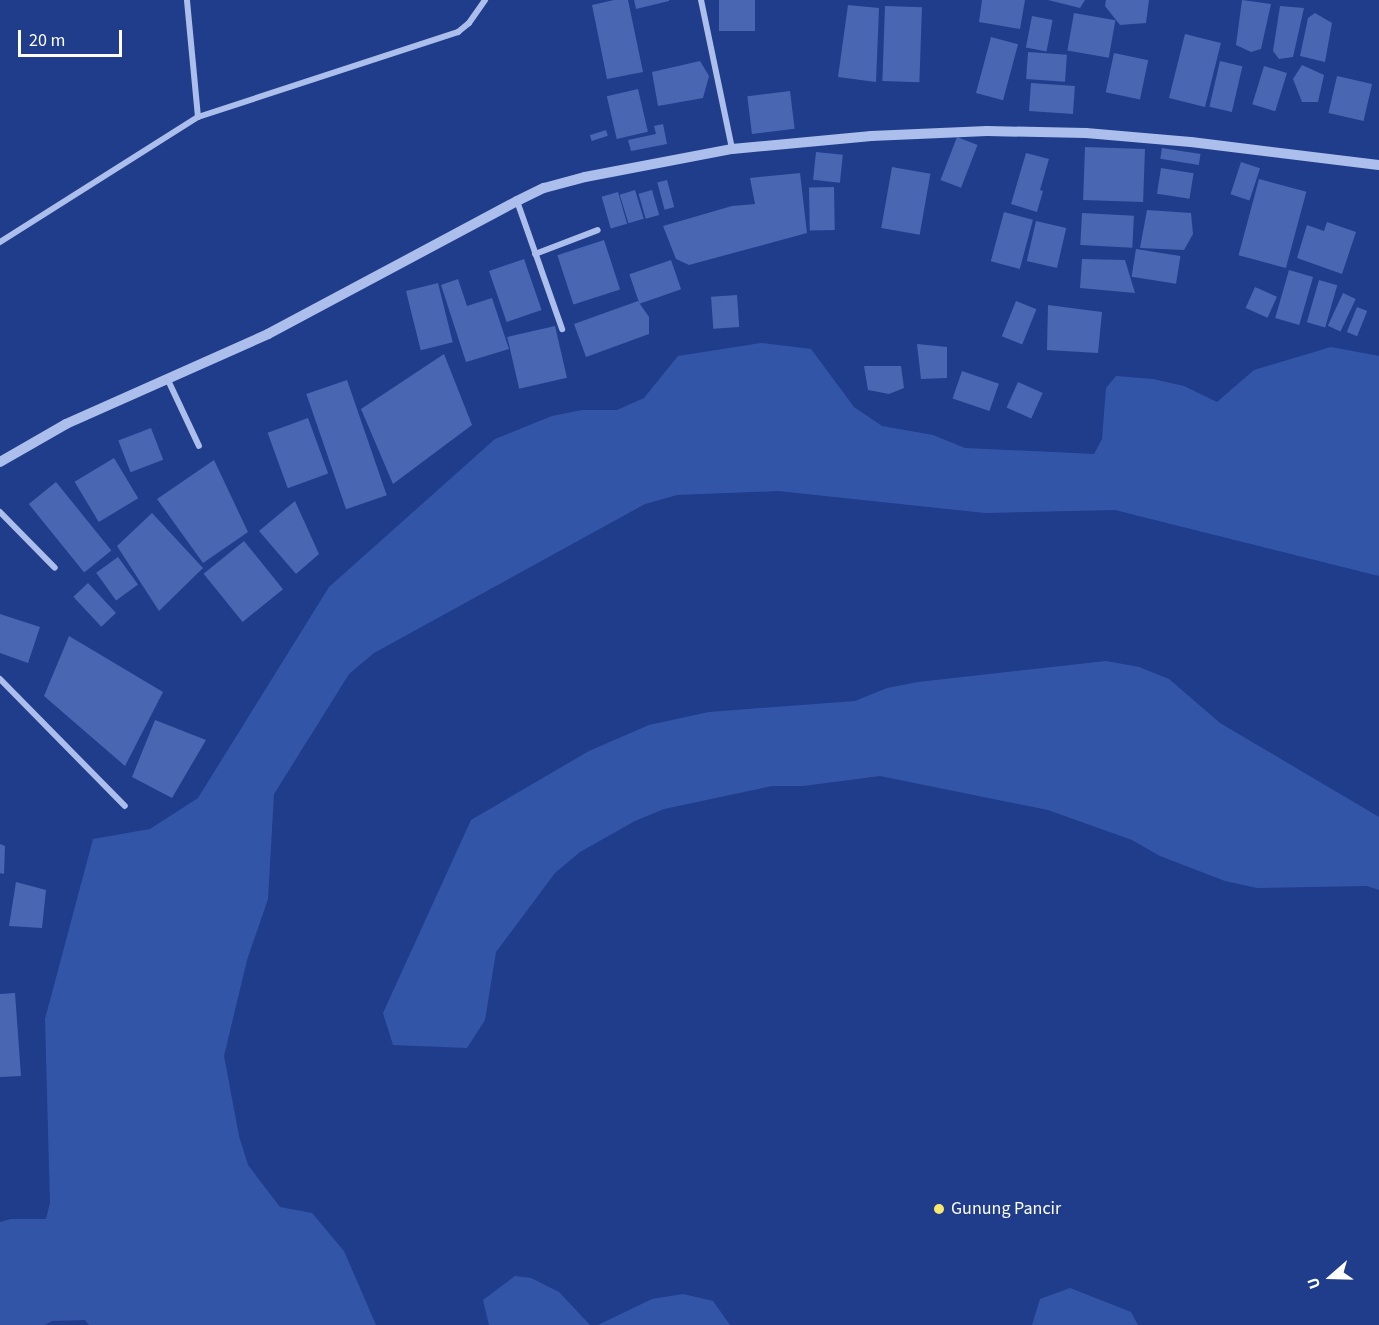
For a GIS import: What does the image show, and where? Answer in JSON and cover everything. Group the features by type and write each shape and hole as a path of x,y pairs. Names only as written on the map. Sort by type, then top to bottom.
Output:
{"street":[{"path":"187,0 198,117"},
{"path":"0,242 198,117 458,32 469,23 485,0"},
{"path":"701,0 732,149"},
{"path":"0,462 66,424 268,334 517,201 544,189 585,177 732,149 883,135 987,131 1086,133 1202,143 1379,165"},
{"path":"517,201 562,329"},
{"path":"535,254 598,230"},
{"path":"167,378 199,446"},
{"path":"0,512 55,568"},
{"path":"0,679 125,806"}],"shaded area":[{"path":"761,343 811,349 854,407 882,426 933,435 965,448 1094,454 1102,439 1106,388 1116,376 1153,379 1184,386 1217,402 1254,370 1331,347 1379,356 1379,576 1115,510 985,513 778,491 677,495 645,504 374,653 349,674 274,794 268,899 247,960 224,1056 239,1136 248,1165 280,1207 312,1213 344,1251 376,1325 89,1325 85,1320 52,1321 45,1325 0,1325 0,1222 11,1219 46,1219 50,1203 45,1019 93,839 150,829 198,798 329,587 495,439 552,416 582,410 617,410 644,398 678,356"},
{"path":"1106,661 1139,667 1169,679 1220,723 1379,817 1379,890 1367,886 1257,888 1225,881 1160,856 1132,840 1048,810 880,776 803,786 772,786 664,809 635,821 580,852 555,873 496,952 485,1020 467,1048 393,1045 383,1013 471,820 589,751 649,725 709,712 855,701 887,688 918,682"},
{"path":"515,1276 531,1278 559,1292 590,1325 489,1325 483,1300"},
{"path":"1070,1288 1131,1312 1138,1325 1032,1325 1040,1299"},
{"path":"683,1294 713,1301 730,1325 598,1325 652,1299"}],"building":[{"path":"614,0 628,0 643,72 607,79 592,5"},
{"path":"634,0 669,0 669,1 636,9"},
{"path":"719,0 755,0 755,31 719,31"},
{"path":"982,0 1025,0 1020,29 979,22"},
{"path":"1048,0 1085,0 1080,8"},
{"path":"1106,0 1149,0 1146,23 1120,25 1105,6"},
{"path":"1242,0 1271,4 1261,49 1251,52 1236,45"},
{"path":"848,5 879,8 876,82 838,77"},
{"path":"885,6 922,7 919,82 882,81"},
{"path":"1280,6 1304,8 1293,57 1279,59 1273,51"},
{"path":"1074,13 1115,20 1109,58 1067,50"},
{"path":"1315,13 1332,23 1325,62 1300,56 1308,18"},
{"path":"1032,16 1053,20 1047,51 1026,47"},
{"path":"1185,34 1221,43 1205,107 1169,98"},
{"path":"991,37 1018,44 1003,100 976,93"},
{"path":"1028,52 1067,55 1065,82 1026,79"},
{"path":"1114,53 1148,60 1140,99 1106,92"},
{"path":"700,61 709,76 703,98 658,106 652,72"},
{"path":"1220,61 1242,66 1232,112 1209,107"},
{"path":"1302,65 1324,75 1318,102 1302,102 1293,79"},
{"path":"1264,66 1287,73 1275,111 1252,104"},
{"path":"1337,76 1372,84 1364,121 1328,113"},
{"path":"1031,83 1075,86 1073,114 1029,111"},
{"path":"638,89 648,132 617,139 607,96"},
{"path":"790,91 795,129 752,134 747,96"},
{"path":"663,124 667,144 631,151 628,140 656,134 654,126"},
{"path":"606,130 608,136 592,141 590,135"},
{"path":"957,137 978,145 961,188 941,180"},
{"path":"1085,147 1145,149 1143,202 1083,200"},
{"path":"1162,148 1201,154 1199,165 1160,159"},
{"path":"816,152 843,155 840,183 813,180"},
{"path":"1026,153 1049,159 1040,190 1043,191 1037,212 1011,204"},
{"path":"1241,162 1260,168 1250,201 1230,194"},
{"path":"892,167 930,174 920,235 881,228"},
{"path":"1161,168 1194,173 1190,199 1157,194"},
{"path":"800,173 807,233 689,265 676,259 663,226 732,206 755,204 750,178"},
{"path":"1259,179 1306,192 1286,268 1239,255"},
{"path":"667,180 674,207 665,210 657,183"},
{"path":"809,187 834,187 835,230 810,230"},
{"path":"635,190 644,219 628,223 620,195"},
{"path":"652,190 659,215 646,219 639,194"},
{"path":"618,192 627,224 611,228 602,197"},
{"path":"1147,210 1191,213 1193,234 1184,250 1140,248"},
{"path":"1004,212 1033,220 1020,269 991,261"},
{"path":"1082,213 1134,216 1132,248 1080,245"},
{"path":"1036,221 1066,228 1057,268 1027,261"},
{"path":"1327,222 1356,232 1342,274 1297,258 1307,225 1324,231"},
{"path":"604,240 620,289 573,305 557,255"},
{"path":"1136,249 1180,256 1176,284 1132,277"},
{"path":"524,259 542,310 507,322 489,271"},
{"path":"1082,259 1125,260 1135,293 1080,288"},
{"path":"671,260 681,289 639,304 629,274"},
{"path":"1289,270 1313,277 1299,325 1275,318"},
{"path":"458,279 467,306 492,298 509,349 466,362 441,285"},
{"path":"1319,280 1337,285 1325,328 1307,322"},
{"path":"438,283 453,342 421,350 406,291"},
{"path":"1255,287 1277,297 1268,318 1246,308"},
{"path":"1343,293 1356,299 1340,332 1328,326"},
{"path":"737,295 739,327 713,329 711,297"},
{"path":"638,301 649,317 649,334 586,357 574,324"},
{"path":"1016,301 1036,309 1022,344 1002,336"},
{"path":"1048,305 1102,312 1098,353 1047,350"},
{"path":"1357,307 1367,311 1357,336 1347,332"},
{"path":"555,326 567,378 519,389 507,337"},
{"path":"917,344 947,347 947,378 921,379"},
{"path":"444,354 472,425 393,484 361,409"},
{"path":"864,366 901,366 904,388 889,394 868,390"},
{"path":"962,371 999,384 989,411 953,398"},
{"path":"347,380 387,495 346,509 306,394"},
{"path":"1018,382 1043,393 1031,419 1007,408"},
{"path":"308,418 328,473 288,488 268,433"},
{"path":"151,428 163,460 131,472 118,441"},
{"path":"114,458 138,498 99,522 75,482"},
{"path":"214,460 248,532 203,563 157,499"},
{"path":"56,482 111,550 84,572 29,504"},
{"path":"295,501 319,554 296,574 259,531"},
{"path":"152,513 203,568 159,611 117,546"},
{"path":"244,541 283,589 243,622 204,574"},
{"path":"118,557 138,585 116,600 96,573"},
{"path":"88,583 116,613 101,627 73,597"},
{"path":"0,614 40,627 28,663 0,653"},
{"path":"69,636 163,692 125,766 44,696"},
{"path":"155,720 206,740 172,798 132,777"},
{"path":"0,844 5,846 4,874 0,873"},
{"path":"16,882 46,890 42,928 9,926"},
{"path":"15,993 21,1076 0,1077 0,994"}],"place":[{"name":"Gunung Pancir","path":"939,1209"}]}
